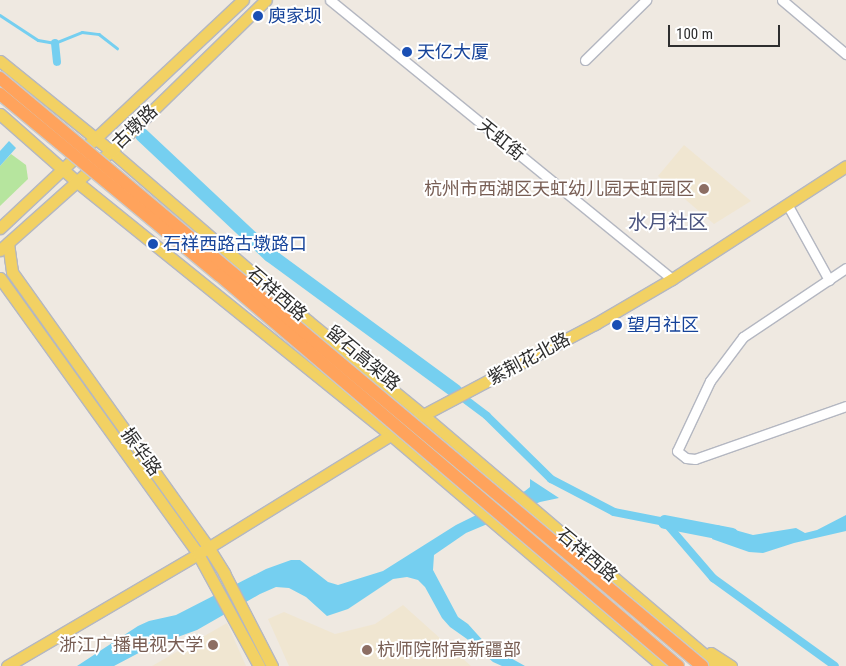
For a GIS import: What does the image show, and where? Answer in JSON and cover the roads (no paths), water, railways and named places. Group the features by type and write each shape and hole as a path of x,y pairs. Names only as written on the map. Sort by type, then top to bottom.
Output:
{"highway":[{"name":"留石高架路","path":"0,78 702,666"},
{"name":"留石高架路","path":"0,94 226,282 678,666"}],"main road":[{"name":"古墩路","path":"0,228 243,0"},
{"name":"古墩路","path":"4,246 78,182 266,0"},
{"name":"石祥西路","path":"0,61 111,151 308,321 423,415 718,666"},
{"name":"石祥西路","path":"0,114 78,182 391,435 662,666"},
{"name":"紫荆花北路","path":"7,666 203,551 423,415 595,324 672,279 846,166"},
{"name":"振华路","path":"4,246 12,272 203,551 212,577 259,666"},
{"name":"振华路","path":"0,278 203,551 224,573 272,666"},
{"name":"石祥西路","path":"632,642 657,666"},
{"name":"石祥西路","path":"692,644 731,666"}],"street":[{"name":"天虹街","path":"330,0 672,279"},
{"path":"585,60 646,0"},
{"path":"782,0 846,54"},
{"path":"787,204 829,280"},
{"path":"846,268 743,337 710,381 677,451 686,458 695,459 846,406"}],"water":[{"path":"9,141 16,148 0,166 0,151"},
{"path":"530,479 559,498 540,502 466,533 434,555 433,570 458,617 468,624 486,644 525,666 502,666 493,662 450,627 442,618 425,587 418,580 407,577 393,579 348,609 327,616 306,597 289,588 276,587 260,594 197,630 150,647 114,666 77,666 138,626 149,621 176,615 266,569 291,560 300,560 328,582 338,585 383,571 456,525 525,491 530,487"},
{"path":"846,515 846,531 794,543 763,553 749,552 712,539 717,525 753,535 796,528 805,533 817,530"}],"waterway":[{"path":"0,15 38,40 55,43 82,32 99,34 117,48"},
{"path":"55,43 57,62"},
{"path":"142,135 270,255 455,391"},
{"path":"466,400 487,416 551,479 614,512 665,522 713,578 835,666"},
{"path":"665,522 732,535"}],"place":[{"name":"庾家坝","path":"258,16"},
{"name":"天亿大厦","path":"407,52"},
{"name":"杭州市西湖区天虹幼儿园天虹园区","path":"704,189"},
{"name":"石祥西路古墩路口","path":"153,244"},
{"name":"望月社区","path":"617,325"},
{"name":"浙江广播电视大学","path":"213,645"},
{"name":"杭师院附高新疆部","path":"367,650"}],"district":[{"name":"水月社区","path":"668,222"}]}
